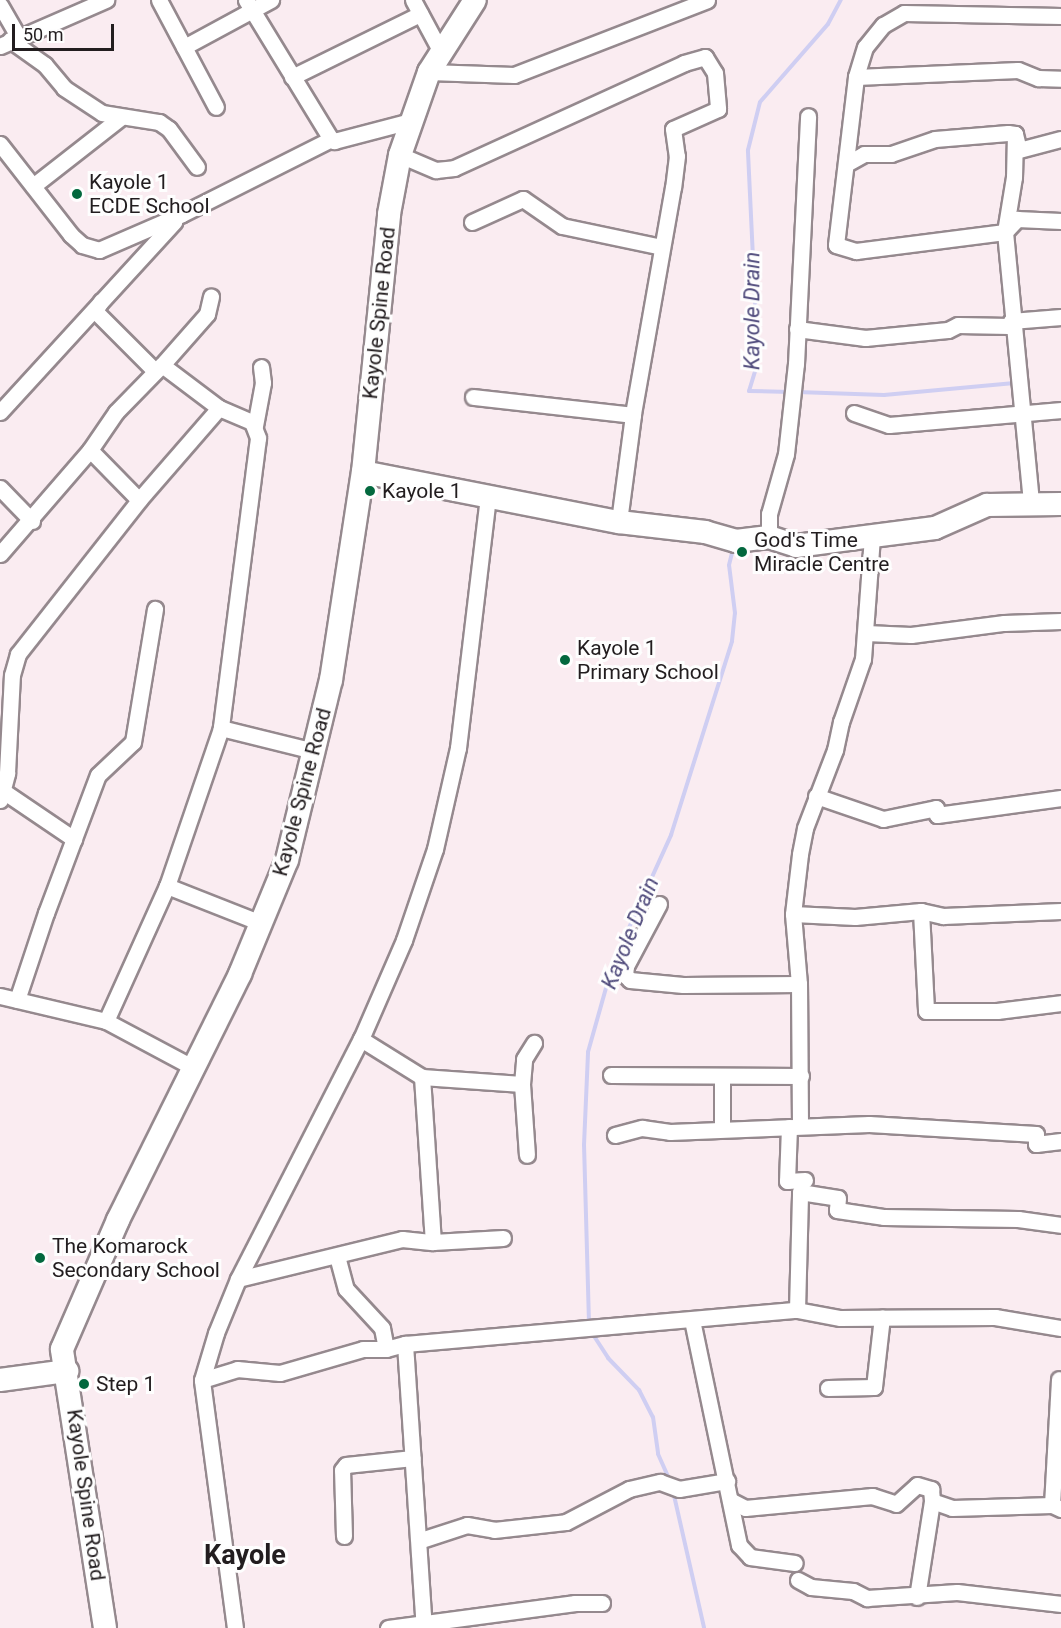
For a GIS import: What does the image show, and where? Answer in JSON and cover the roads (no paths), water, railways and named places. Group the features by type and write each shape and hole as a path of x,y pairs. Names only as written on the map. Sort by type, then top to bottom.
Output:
{"main road":[{"name":"Kayole Spine Road","path":"105,1628 62,1349 71,1325 261,923 287,860 331,680 363,472 389,214 400,155 429,72 475,0"},
{"path":"363,472 619,522 705,532 736,542 769,537 796,546 935,528 987,505 1031,502 1061,504"},
{"path":"0,1380 67,1371"}],"street":[{"path":"10,41 87,4 106,0"},
{"path":"159,0 216,107"},
{"path":"184,47 249,5 271,0"},
{"path":"413,0 441,52"},
{"path":"429,72 514,75 706,0"},
{"path":"0,5 10,41 45,65 64,87 87,104 120,118 159,122 177,136 197,167"},
{"path":"249,5 331,139"},
{"path":"292,77 420,14"},
{"path":"1061,16 904,14 883,25 865,47 856,77 848,163 836,245 856,251 1005,232 1017,219 1061,221"},
{"path":"400,155 436,170 454,168 619,89 705,57 715,73 720,102 718,109 673,129 677,156 633,415 619,522"},
{"path":"856,77 1018,70 1038,78 1061,79"},
{"path":"769,537 769,514 786,454 797,329 808,116"},
{"path":"33,186 120,118"},
{"path":"0,144 71,235 90,250 113,246 331,139 334,141 411,121"},
{"path":"848,163 864,154 891,154 935,139 1015,134"},
{"path":"1015,134 1019,150 1061,139"},
{"path":"1015,134 1014,177 1005,232 1011,321 1031,502"},
{"path":"472,222 523,199 562,226 662,247"},
{"path":"0,412 106,293 182,214"},
{"path":"106,293 95,311 158,368 219,408 248,419 255,426"},
{"path":"0,554 32,521 90,450 116,412 207,314 211,296"},
{"path":"1011,321 1061,317"},
{"path":"797,329 865,338 948,330 958,325 1009,326 1011,321"},
{"path":"106,1021 167,886 221,728 258,438 255,426 263,383 261,367"},
{"path":"473,397 633,415"},
{"path":"74,838 1,795 10,751 12,675 18,654 140,500 219,408"},
{"path":"854,413 889,425 1061,410"},
{"path":"90,450 140,500"},
{"path":"0,488 32,521"},
{"path":"236,1628 207,1438 202,1380 216,1333 238,1279 361,1039 404,940 435,849 458,748 488,497"},
{"path":"806,1180 787,1181 801,1076 799,984 793,914 805,828 835,750 841,722 863,659 872,535"},
{"path":"17,1000 98,775 133,742 155,609"},
{"path":"866,633 911,635 1004,623 1061,621"},
{"path":"221,728 314,752"},
{"path":"816,796 883,819 936,808 937,815 1061,798"},
{"path":"167,886 261,923"},
{"path":"659,904 626,966 625,975 630,980 683,985 799,984"},
{"path":"793,914 855,917 921,911 943,916 1061,910"},
{"path":"921,911 926,1011 997,1011 1061,1003"},
{"path":"0,996 106,1021 192,1066"},
{"path":"361,1039 422,1077 522,1084"},
{"path":"527,1155 522,1084 524,1059 534,1043"},
{"path":"611,1075 801,1076"},
{"path":"422,1077 433,1242"},
{"path":"722,1077 723,1129"},
{"path":"615,1135 642,1128 670,1132 795,1126 954,1128 1036,1134 1036,1144 1061,1141"},
{"path":"797,1310 800,1192 838,1198 837,1210 884,1217 1018,1219 1061,1225"},
{"path":"238,1279 402,1239 433,1242 503,1238"},
{"path":"337,1256 346,1289 382,1328 386,1349"},
{"path":"202,1380 237,1369 254,1368 266,1375 280,1373 363,1349 386,1349 405,1344 797,1310 840,1318 960,1315 1061,1328"},
{"path":"828,1388 874,1387 882,1317"},
{"path":"692,1320 743,1553 795,1563"},
{"path":"405,1344 421,1540 424,1625"},
{"path":"932,1501 952,1508 1057,1507 1059,1379"},
{"path":"344,1536 342,1470 346,1465 413,1458"},
{"path":"421,1540 467,1525 494,1530 566,1522 629,1490 660,1482 679,1489 727,1481"},
{"path":"730,1500 745,1508 872,1496 896,1504 917,1485 931,1489 932,1501 917,1597"},
{"path":"798,1580 811,1587 853,1591 867,1598 917,1597 957,1592 1061,1604"},
{"path":"388,1628 602,1603"}],"waterway":[{"name":"Kayole Drain","path":"790,392 749,391 756,368 757,343 748,150 760,102 828,24 841,0"},
{"name":"Kayole Drain","path":"797,392 884,395 1014,383"},
{"name":"Kayole Drain","path":"589,1323 584,1145 588,1052 613,963 671,835 732,641 735,613 729,565 733,549"},
{"path":"592,1333 608,1358 639,1390 653,1417 658,1454 670,1481"},
{"path":"673,1491 704,1628"}],"place":[{"name":"Kayole 1 ECDE School","path":"77,194"},
{"name":"Kayole 1","path":"370,491"},
{"name":"God's Time Miracle Centre","path":"742,552"},
{"name":"Kayole 1 Primary School","path":"565,660"},
{"name":"The Komarock Secondary School","path":"40,1258"},
{"name":"Step 1","path":"84,1384"}],"district":[{"name":"Kayole","path":"245,1556"}]}
